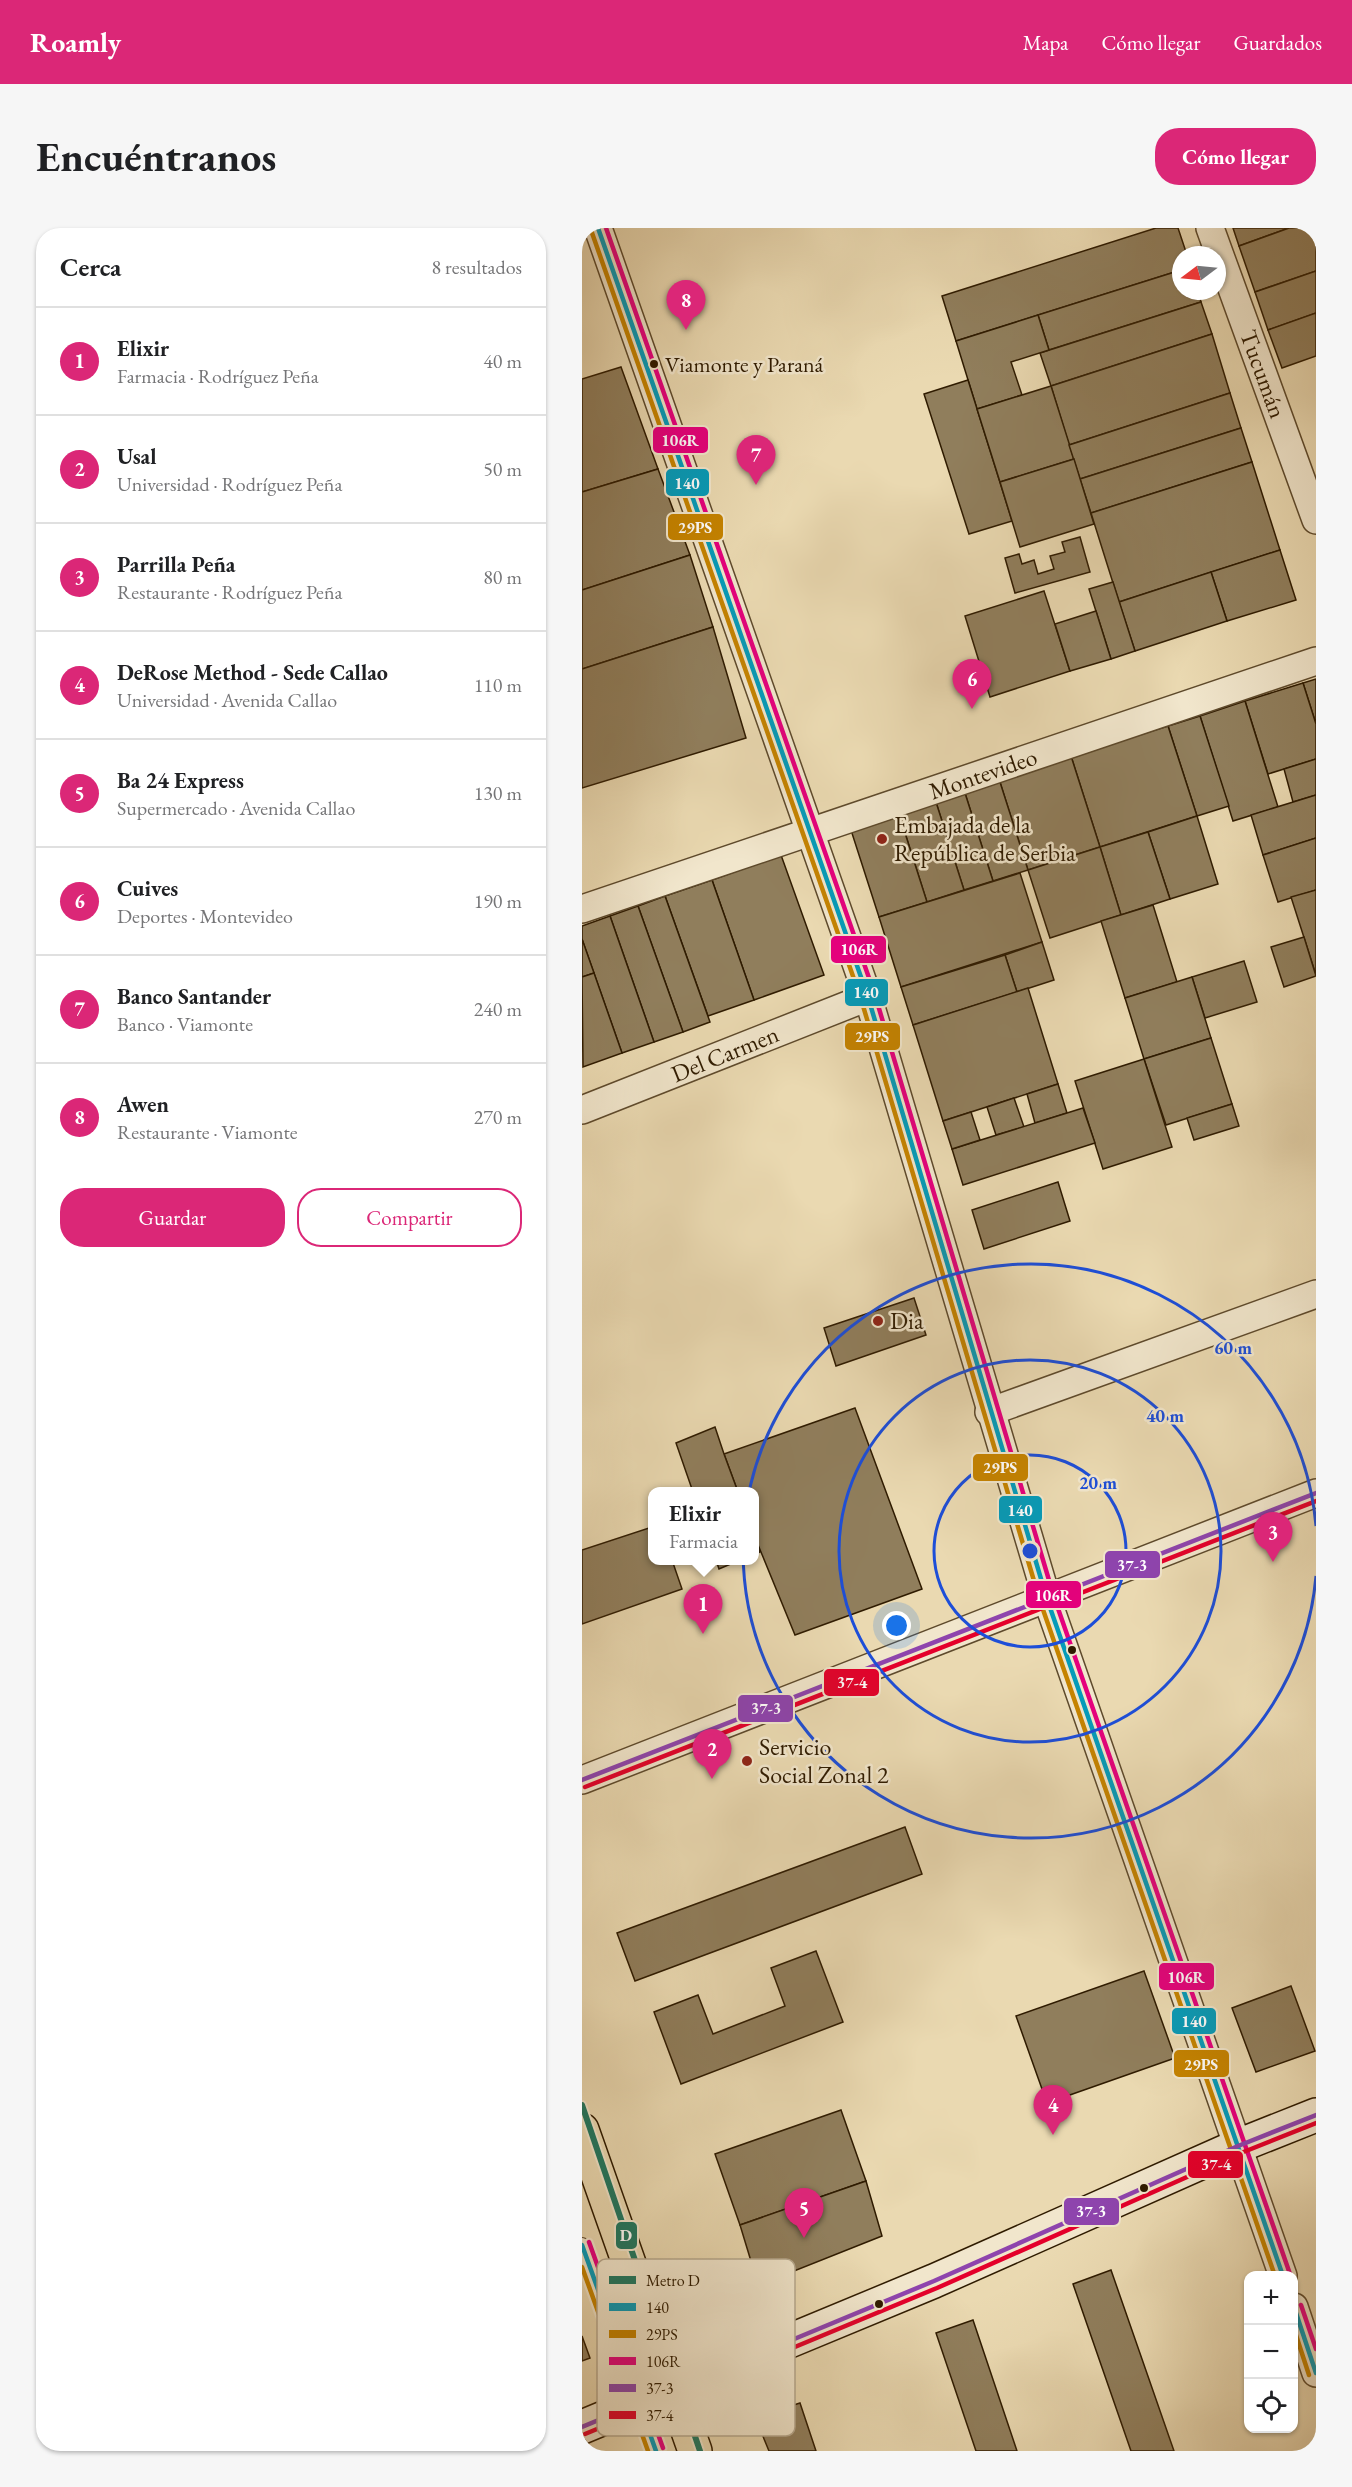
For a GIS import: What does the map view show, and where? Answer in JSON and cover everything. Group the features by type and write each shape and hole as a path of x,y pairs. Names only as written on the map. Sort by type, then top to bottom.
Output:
{"main road":[{"path":"795,2339 1010,2249 1238,2146 1316,2115"},
{"path":"582,2130 628,2259"},
{"path":"582,2427 597,2421"},
{"path":"690,2436 695,2451"}],"street":[{"path":"598,228 868,998 989,1412 1047,1599 1281,2271"},
{"name":"Tucumán","path":"1210,228 1316,520"},
{"name":"Montevideo","path":"582,909 1316,661"},
{"name":"Del Carmen","path":"582,1110 868,998"},
{"path":"989,1412 1316,1294"},
{"path":"582,1780 1316,1493"},
{"path":"1298,2321 1316,2373"}],"lane":[{"path":"582,2245 597,2286"},
{"path":"651,2436 656,2451"}],"building":[{"path":"1156,228 1178,228 1184,246 1172,246 1172,273 956,341 942,296"},
{"path":"1233,228 1289,228 1239,246"},
{"path":"1289,228 1316,228 1316,271 1255,292 1239,246"},
{"path":"1316,271 1316,313 1268,330 1255,292"},
{"path":"1172,273 1172,300 1200,300 1201,302 1049,350 1038,315"},
{"path":"1201,302 1212,334 1051,386 1040,353"},
{"path":"1316,313 1316,356 1282,368 1268,330"},
{"path":"1038,315 1049,350 1011,362 1022,395 977,409 956,341"},
{"path":"1212,334 1230,393 1069,445 1051,386"},
{"path":"621,367 658,469 582,492 582,379"},
{"path":"968,380 1012,521 969,534 924,394"},
{"path":"1051,386 1074,459 1000,482 977,409"},
{"path":"1230,393 1241,428 1080,479 1069,445"},
{"path":"1241,428 1252,462 1091,513 1080,479"},
{"path":"1074,459 1094,524 1020,547 1000,482"},
{"path":"1252,462 1280,550 1119,602 1091,513"},
{"path":"658,469 690,555 582,590 582,492"},
{"path":"1080,537 1090,572 1015,593 1005,558 1019,554 1022,564 1034,560 1038,574 1054,569 1050,556 1065,552 1062,542"},
{"path":"1280,550 1296,600 1227,621 1211,572"},
{"path":"690,555 713,627 582,669 582,590"},
{"path":"1211,572 1227,621 1135,651 1119,602"},
{"path":"1113,582 1135,651 1111,659 1089,589"},
{"path":"1044,591 1070,671 990,697 965,616"},
{"path":"1096,611 1111,659 1070,671 1055,624"},
{"path":"713,627 746,738 582,788 582,669"},
{"path":"1316,679 1316,724 1303,683"},
{"path":"1303,683 1316,724 1316,759 1268,774 1245,701"},
{"path":"1245,701 1278,807 1233,821 1200,716"},
{"path":"1200,716 1229,806 1197,816 1168,726"},
{"path":"1168,726 1197,816 1100,847 1071,756"},
{"path":"1071,756 1100,847 1028,870 999,779"},
{"path":"1316,759 1316,795 1293,802 1284,769"},
{"path":"999,779 1028,870 993,881 964,790"},
{"path":"964,790 993,881 964,890 935,799"},
{"path":"1316,795 1316,838 1263,855 1251,815"},
{"path":"935,799 964,890 927,902 898,811"},
{"path":"898,811 927,902 879,917 850,827"},
{"path":"1197,816 1218,884 1170,899 1148,832"},
{"path":"1148,832 1170,899 1121,915 1100,847"},
{"path":"1316,838 1316,890 1278,902 1263,855"},
{"path":"1100,847 1121,915 1050,938 1028,870"},
{"path":"781,855 824,975 754,1000 712,880"},
{"path":"1020,873 1042,942 901,987 879,917"},
{"path":"712,880 754,1000 708,1016 665,896"},
{"path":"1316,890 1316,975 1291,897"},
{"path":"665,896 710,1022 683,1032 638,906"},
{"path":"1153,905 1177,982 1125,998 1101,921"},
{"path":"638,906 683,1032 654,1042 610,916"},
{"path":"610,916 654,1042 622,1053 582,939 582,926"},
{"path":"1304,937 1316,976 1284,987 1271,947"},
{"path":"582,939 594,973 582,977"},
{"path":"1042,942 1054,980 1017,992 1005,955"},
{"path":"1005,955 1017,992 913,1025 901,987"},
{"path":"1244,961 1257,1002 1205,1018 1192,977"},
{"path":"594,973 622,1053 583,1067 582,977"},
{"path":"1192,977 1211,1038 1144,1059 1125,998"},
{"path":"1028,988 1058,1084 943,1121 913,1025"},
{"path":"1211,1038 1232,1104 1166,1125 1144,1059"},
{"path":"1144,1059 1172,1147 1103,1169 1075,1081"},
{"path":"1058,1084 1067,1113 1035,1123 1027,1094"},
{"path":"1014,1098 1024,1127 996,1135 987,1107"},
{"path":"1232,1104 1239,1126 1194,1140 1187,1118"},
{"path":"1083,1108 1095,1143 963,1185 952,1149"},
{"path":"971,1112 980,1140 952,1149 943,1121"},
{"path":"1058,1182 1070,1221 984,1249 972,1210"},
{"path":"914,1298 926,1335 836,1366 824,1328"},
{"path":"855,1408 922,1589 795,1635 759,1547 759,1487 736,1487 724,1454"},
{"path":"715,1427 736,1487 691,1487 676,1443"},
{"path":"648,1528 648,1565 674,1565 682,1589 582,1624 582,1550"},
{"path":"905,1827 922,1874 635,1981 617,1933"},
{"path":"816,1951 843,2022 681,2084 654,2012 698,1995 713,2034 785,2006 771,1968"},
{"path":"1144,1971 1175,2058 1047,2103 1016,2016"},
{"path":"1291,1986 1315,2051 1256,2072 1232,2008"},
{"path":"841,2110 866,2181 740,2225 715,2154"},
{"path":"866,2181 882,2236 795,2271 795,2259 750,2259 740,2225"},
{"path":"1111,2270 1174,2451 1131,2451 1073,2284"},
{"path":"973,2320 1017,2451 976,2451 936,2333"},
{"path":"582,2336 590,2358 582,2361"},
{"path":"800,2403 816,2451 769,2451 763,2436 795,2436 795,2405"}],"metro line":[{"name":"D","path":"582,2105 635,2259"},
{"name":"D","path":"695,2436 700,2451"}],"transit line":[{"name":"140","path":"598,228 868,997 1047,1599 1281,2271"},
{"name":"106R","path":"606,228 875,995 1054,1597 1289,2271"},
{"name":"29PS","path":"591,230 861,999 1040,1601 1273,2271"},
{"name":"37-3","path":"582,1780 1316,1493"},
{"name":"37-4","path":"585,1787 1316,1501"},
{"name":"37-3","path":"795,2339 934,2281 1238,2146 1316,2115"},
{"name":"37-4","path":"795,2347 937,2288 1241,2153 1316,2123"},
{"name":"106R","path":"589,2242 597,2264"},
{"name":"140","path":"582,2245 597,2287"},
{"name":"29PS","path":"582,2267 597,2309"},
{"name":"106R","path":"1301,2305 1316,2349"},
{"name":"140","path":"1298,2319 1316,2373"},
{"name":"29PS","path":"1298,2341 1309,2375"},
{"name":"37-3","path":"582,2427 597,2421"},
{"name":"37-4","path":"585,2434 597,2429"},
{"name":"29PS","path":"643,2436 648,2451"},
{"name":"140","path":"651,2436 656,2451"},
{"name":"106R","path":"659,2436 663,2448"}],"place":[{"name":"Awen","path":"686,330"},
{"name":"Viamonte y Paraná","path":"654,364"},
{"name":"Banco Santander","path":"756,485"},
{"name":"Cuives","path":"972,709"},
{"name":"Embajada de la República de Serbia","path":"882,839"},
{"name":"Dia","path":"878,1321"},
{"name":"Parrilla Peña","path":"1273,1562"},
{"name":"Elixir","path":"703,1634"},
{"name":"Servicio Social Zonal 2","path":"747,1761"},
{"name":"Usal","path":"712,1779"},
{"name":"DeRose Method - Sede Callao","path":"1053,2135"},
{"name":"Ba 24 Express","path":"804,2238"}]}
